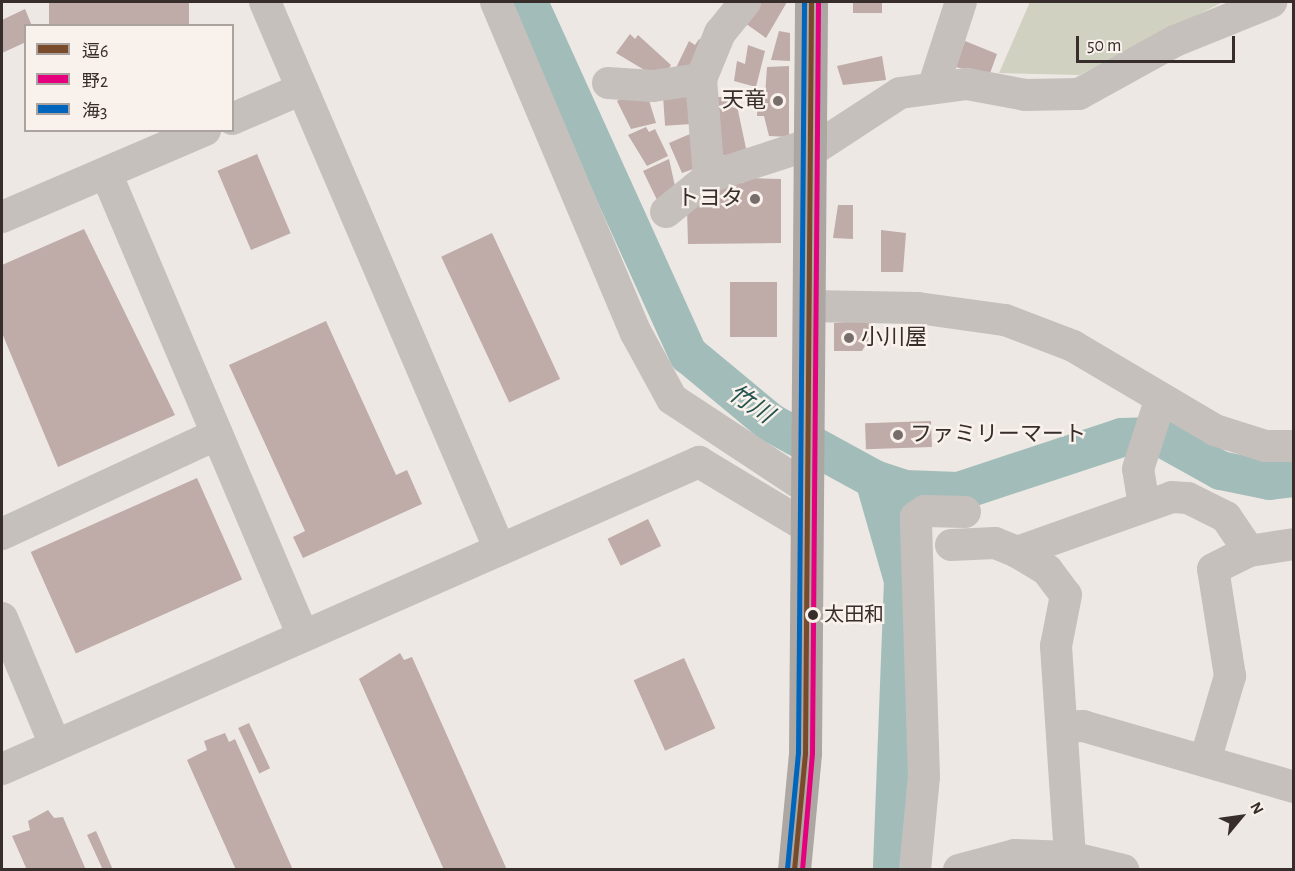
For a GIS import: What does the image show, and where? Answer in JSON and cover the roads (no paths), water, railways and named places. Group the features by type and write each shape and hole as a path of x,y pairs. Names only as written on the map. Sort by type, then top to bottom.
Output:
{"highway":[{"path":"794,870 805,753 810,2"}],"street":[{"path":"265,2 500,550"},
{"path":"496,2 636,333 672,399 807,476"},
{"path":"709,177 701,79 720,33 745,2"},
{"path":"933,88 962,2"},
{"path":"666,212 709,177 808,149 900,93 967,84 1026,95 1079,94 1175,41 1271,2"},
{"path":"608,83 653,86 701,79"},
{"path":"234,118 302,89"},
{"path":"2,217 200,132"},
{"path":"106,172 303,636"},
{"path":"809,306 918,308 1005,320 1073,346 1160,401 1215,430 1265,446 1293,446"},
{"path":"1144,506 1138,469 1160,401"},
{"path":"2,534 217,434"},
{"path":"2,769 699,462 807,527"},
{"path":"1017,552 1144,506 1188,498 1226,517 1249,551"},
{"path":"915,870 924,777 916,517 925,511 965,512"},
{"path":"951,545 995,543 1017,552 1047,570 1066,595 1056,646 1070,856"},
{"path":"1205,762 1230,676 1213,569 1249,551 1293,544"},
{"path":"2,618 55,745"},
{"path":"1063,727 1083,726 1293,786"},
{"path":"959,870 1015,855 1070,856 1124,870"}],"waterway":[{"name":"竹川","path":"528,2 688,354 770,422 874,479 905,489 958,491 1121,437 1159,436 1220,470 1269,480 1294,477"},
{"name":"竹川","path":"874,479 903,580 892,870"}],"place":[{"name":"天竜","path":"778,101"},
{"name":"トヨタ","path":"755,199"},
{"name":"小川屋","path":"849,338"},
{"name":"ファミリーマート","path":"898,435"},
{"name":"太田和","path":"813,615"}]}
